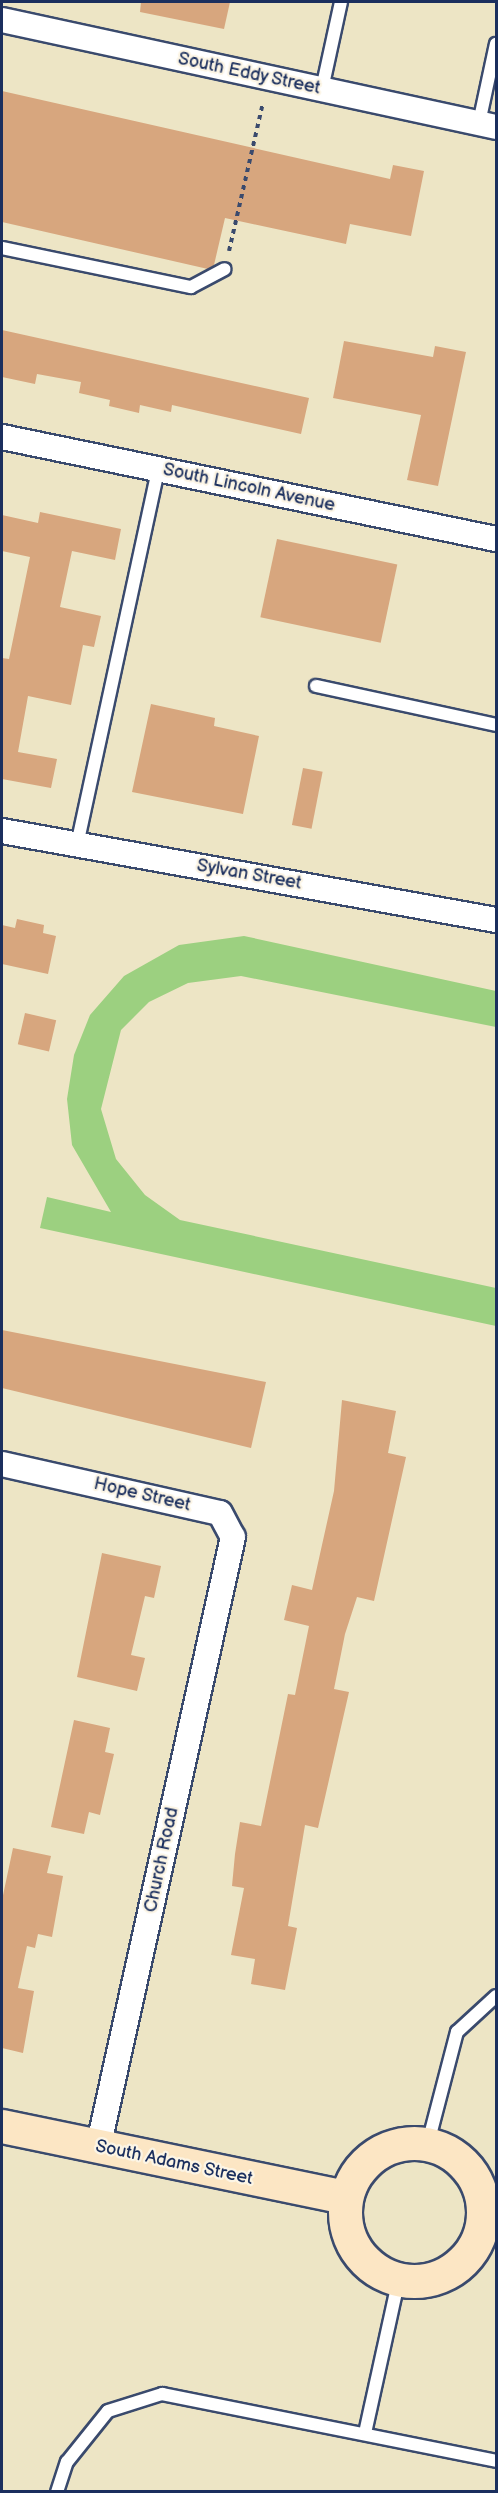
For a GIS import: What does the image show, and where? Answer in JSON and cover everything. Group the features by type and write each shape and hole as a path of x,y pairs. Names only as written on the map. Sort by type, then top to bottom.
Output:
{"street":[{"name":"South Eddy Street","path":"2,20 488,125"},
{"name":"South Lincoln Avenue","path":"2,437 496,539"},
{"name":"Sylvan Street","path":"2,831 496,920"},
{"name":"Hope Street","path":"2,1464 220,1513 233,1537 225,1573"},
{"name":"Church Road","path":"98,2148 225,1573"},
{"name":"South Adams Street","path":"2,2126 98,2148 346,2198"},
{"path":"428,2143 458,2158 474,2178 483,2200 489,2226 466,2261 450,2275 416,2282 399,2278 370,2266 356,2249 347,2232 346,2198 356,2172 372,2155 388,2146 428,2143"}],"lane":[{"path":"322,89 341,2"},
{"path":"488,125 496,44"},
{"path":"2,248 191,287 225,269"},
{"path":"77,845 158,469"},
{"path":"316,686 496,725"},
{"path":"428,2143 458,2032 483,2002 496,1996"},
{"path":"365,2433 399,2278"},
{"path":"57,2492 67,2462 108,2411 162,2394 365,2433 496,2462"}],"path":[{"path":"225,269 269,78"}],"green space":[{"path":"244,936 496,991 496,1027 241,976 188,983 149,1002 121,1030 101,1109 116,1159 145,1195 180,1220 496,1288 496,1326 40,1228 47,1197 111,1212 72,1145 67,1099 74,1055 90,1015 124,976 179,945"}],"building":[{"path":"141,2 230,2 224,29 140,12"},
{"path":"2,91 390,179 393,165 424,171 411,236 350,224 346,244 225,218 214,265 208,269 2,222"},
{"path":"2,330 309,398 301,434 172,405 171,412 140,405 139,413 109,406 110,400 79,393 81,382 37,374 35,384 2,377"},
{"path":"344,341 433,357 435,346 466,352 438,486 407,480 421,415 333,398"},
{"path":"40,512 121,529 115,560 72,551 60,607 101,616 94,647 83,645 71,705 28,696 18,752 57,759 51,788 2,779 2,658 9,659 30,557 2,551 2,515 38,523"},
{"path":"277,539 397,565 381,643 260,617"},
{"path":"151,704 215,718 214,726 259,736 243,814 132,792"},
{"path":"303,768 323,772 312,829 292,825"},
{"path":"17,919 44,925 43,933 56,936 48,974 2,964 2,925 15,928"},
{"path":"25,1013 56,1020 49,1051 18,1044"},
{"path":"2,1330 266,1382 251,1448 2,1388"},
{"path":"342,1400 396,1411 388,1453 406,1457 374,1601 357,1597 345,1634 334,1689 349,1692 318,1828 305,1825 288,1926 297,1928 285,1990 251,1984 255,1959 231,1955 244,1888 232,1886 235,1854 240,1822 261,1826 288,1694 295,1695 309,1626 284,1620 292,1585 312,1590 334,1491"},
{"path":"102,1553 161,1566 154,1598 145,1596 131,1655 145,1658 137,1691 77,1677"},
{"path":"74,1720 110,1728 105,1752 114,1754 100,1815 89,1812 84,1834 51,1827"},
{"path":"13,1848 51,1856 47,1873 63,1876 52,1937 38,1934 35,1948 27,1946 18,1988 34,1991 23,2053 2,2048 2,1900"}]}
